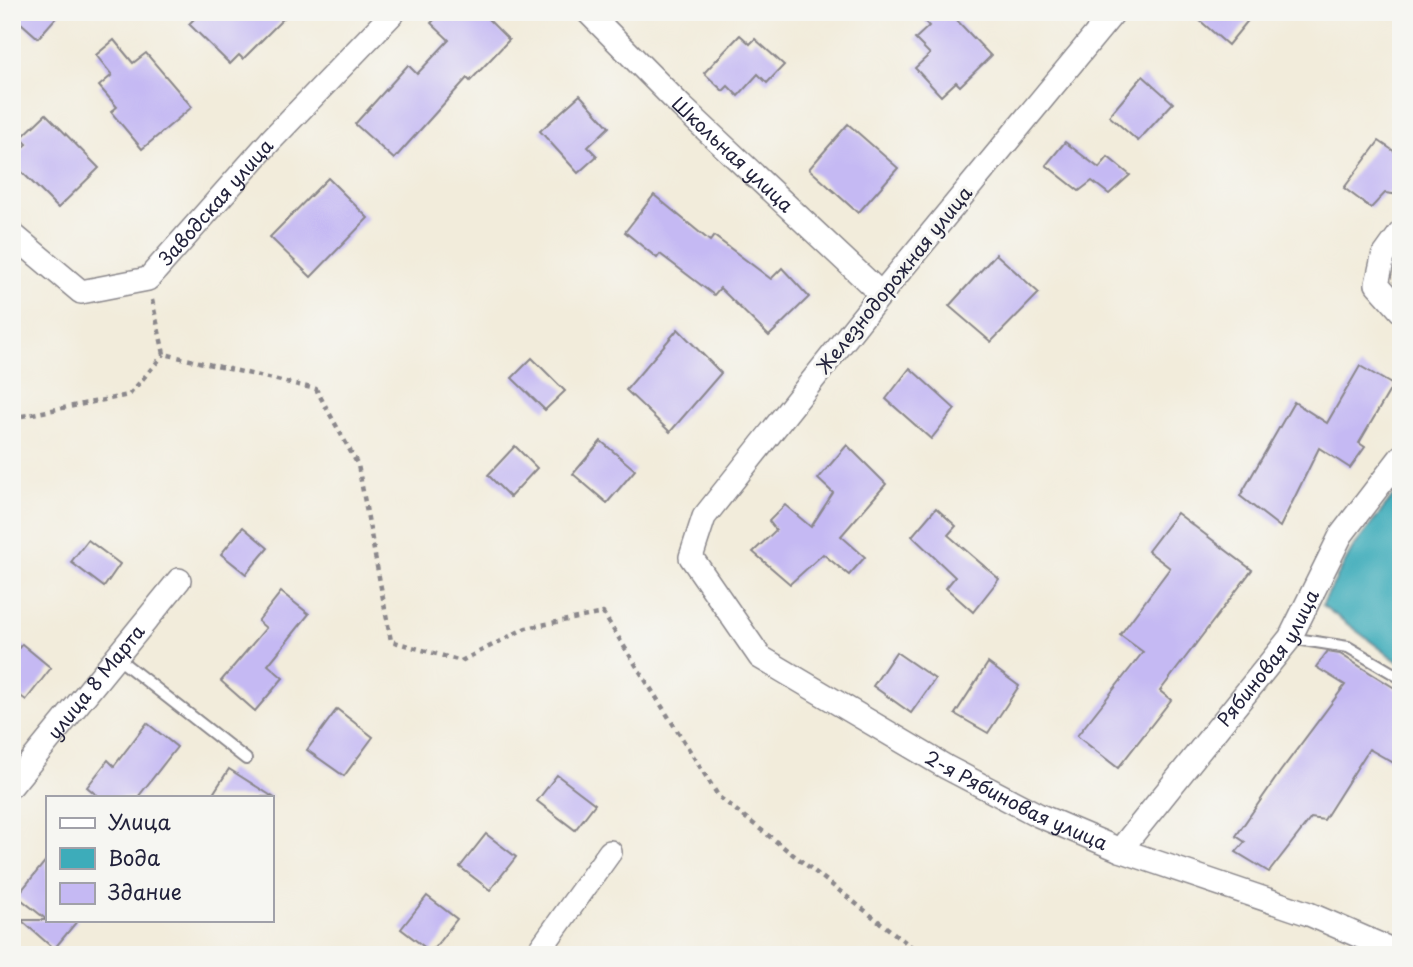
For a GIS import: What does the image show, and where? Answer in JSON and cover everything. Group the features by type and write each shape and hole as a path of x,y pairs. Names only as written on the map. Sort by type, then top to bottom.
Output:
{"street":[{"name":"Заводская улица","path":"12,234 81,292 148,279 271,140 394,12"},
{"name":"Школьная улица","path":"588,12 682,107 881,294"},
{"name":"Железнодорожная улица","path":"691,557 704,517 881,294 1114,12"},
{"path":"1401,232 1383,257 1377,284 1401,311"},
{"name":"Рябиновая улица","path":"1121,850 1290,638 1340,535 1401,457"},
{"name":"2-я Рябиновая улица","path":"691,557 760,657 946,767 1038,815 1121,850 1309,914 1401,954"},
{"name":"улица 8 Марта","path":"12,785 179,580"},
{"path":"536,955 610,852"}],"lane":[{"path":"1290,638 1348,647 1401,678"},
{"path":"116,657 246,759"}],"path":[{"path":"148,279 164,354"},
{"path":"12,418 129,395 164,354"},
{"path":"164,354 316,389 358,465 391,641 461,661 526,628 603,614 719,797 922,955"}],"water":[{"path":"1401,486 1401,664 1322,605 1353,548"}],"building":[{"path":"12,12 61,12 38,38 12,15"},
{"path":"201,12 290,12 243,59 239,55 230,64 189,24"},
{"path":"442,12 481,12 509,40 470,81 467,78 394,159 355,124 408,65 417,74 449,40 431,23"},
{"path":"916,12 949,12 991,56 960,86 956,82 941,96 915,68 930,54 915,39 929,26"},
{"path":"1190,12 1255,12 1228,45"},
{"path":"740,35 750,44 755,39 784,65 767,83 758,74 738,96 728,86 723,91 704,73"},
{"path":"114,40 133,63 146,53 192,107 142,149 111,112 117,107 99,86 112,75 96,55"},
{"path":"1143,76 1173,103 1138,141 1109,116"},
{"path":"580,95 609,127 588,147 597,156 578,173 540,131"},
{"path":"46,114 99,168 58,208 12,162 27,144 21,138"},
{"path":"848,124 898,168 858,213 809,169"},
{"path":"1379,141 1401,156 1401,195 1385,193 1371,208 1344,188"},
{"path":"1065,142 1099,168 1108,157 1130,175 1109,194 1092,181 1079,191 1046,165"},
{"path":"328,178 368,218 311,277 270,237"},
{"path":"654,195 710,241 714,236 771,279 782,268 809,297 769,336 720,288 714,295 660,254 657,258 625,232"},
{"path":"996,254 1039,293 991,342 949,306"},
{"path":"678,329 721,373 670,432 626,390"},
{"path":"532,358 565,391 545,410 512,378"},
{"path":"1360,366 1393,385 1359,443 1365,447 1350,468 1319,448 1280,527 1240,496 1294,402 1327,423"},
{"path":"910,368 955,409 931,439 886,399"},
{"path":"601,441 635,470 607,503 573,474"},
{"path":"847,445 886,484 841,536 865,557 849,575 823,554 790,584 753,552 776,530 769,521 785,505 811,527 833,493 818,479"},
{"path":"515,446 537,468 510,497 488,475"},
{"path":"936,508 956,526 948,535 999,579 973,612 946,588 955,577 912,536"},
{"path":"1177,513 1252,570 1160,691 1171,700 1118,768 1077,736 1143,652 1120,635 1170,568 1148,551"},
{"path":"243,527 268,548 246,574 221,554"},
{"path":"88,540 120,564 104,587 71,562"},
{"path":"281,592 309,614 268,665 283,678 255,711 221,681 266,628 258,621"},
{"path":"22,644 51,668 26,700 12,690 12,656"},
{"path":"896,652 935,679 911,713 873,686"},
{"path":"1327,652 1340,654 1401,692 1401,767 1369,749 1324,820 1311,818 1269,872 1236,852 1245,842 1236,836 1345,685 1316,667"},
{"path":"988,663 1019,686 988,733 955,714"},
{"path":"337,709 373,737 344,776 307,750"},
{"path":"147,723 177,747 139,796 98,796 87,787 108,760 114,766"},
{"path":"229,769 271,796 212,796"},
{"path":"557,775 595,804 575,830 537,801"},
{"path":"486,834 516,857 490,890 460,867"},
{"path":"46,860 46,919 17,896"},
{"path":"427,896 457,919 431,952 401,929"},
{"path":"21,920 46,922 76,922 54,949"}]}
